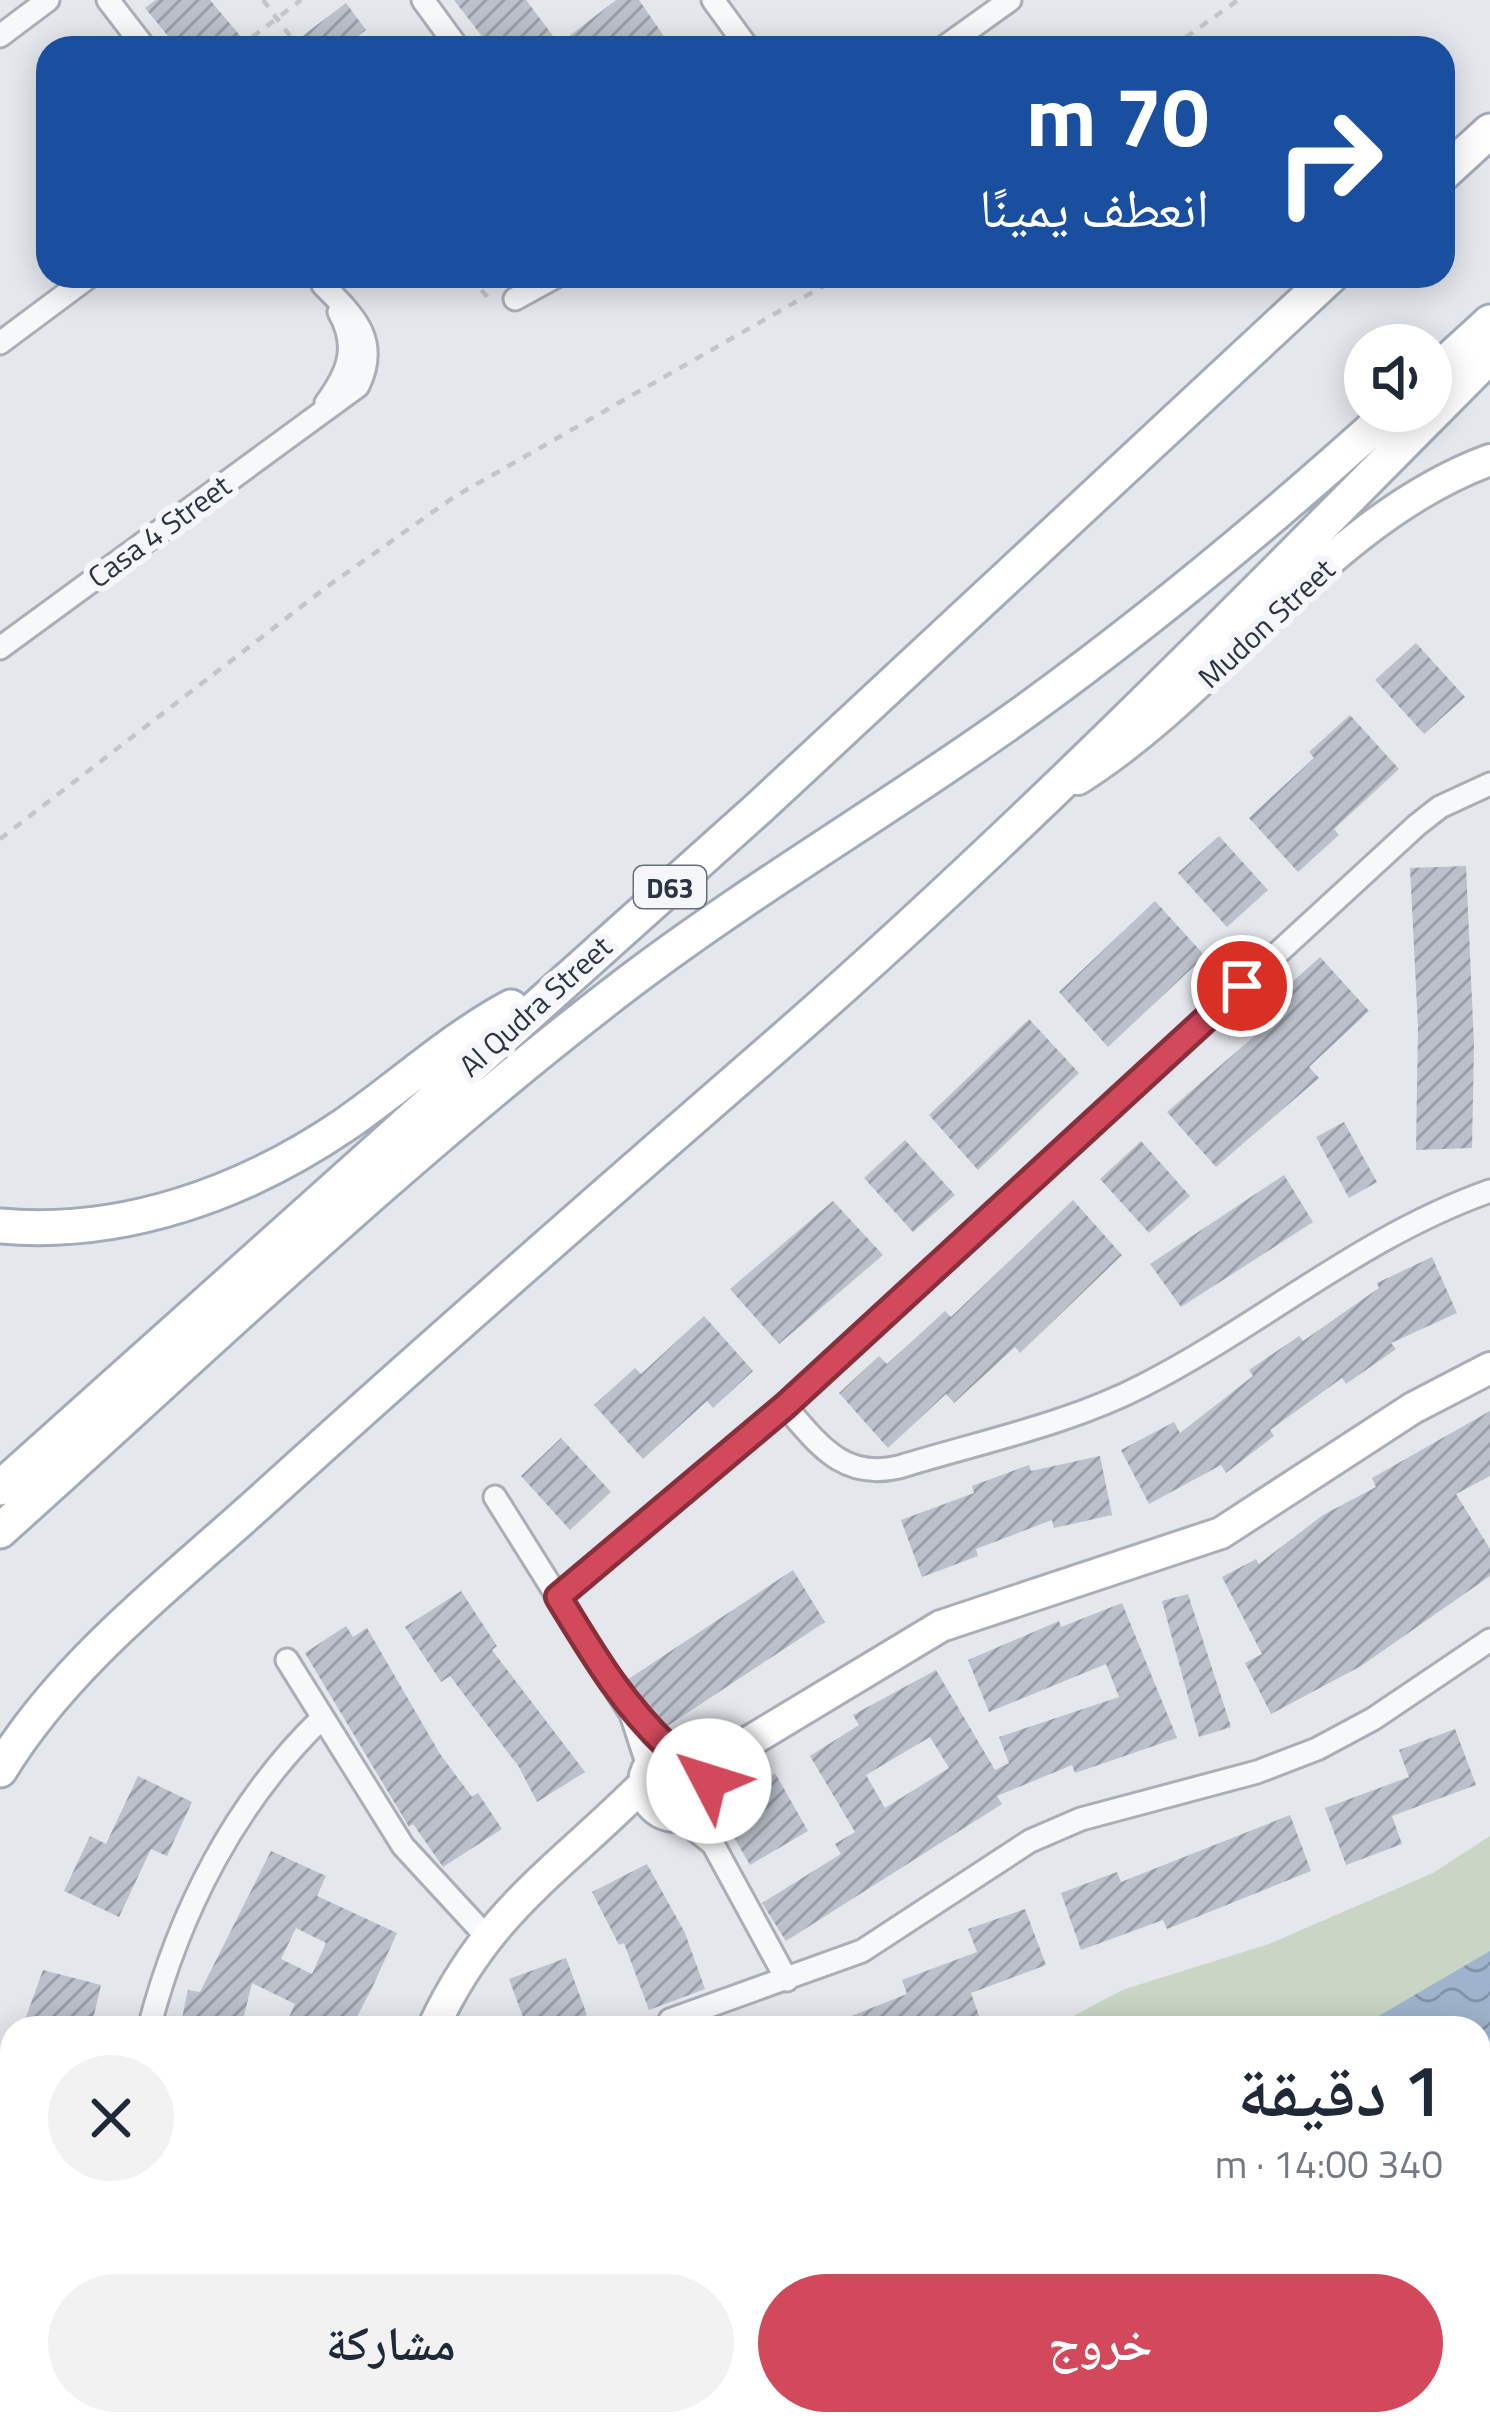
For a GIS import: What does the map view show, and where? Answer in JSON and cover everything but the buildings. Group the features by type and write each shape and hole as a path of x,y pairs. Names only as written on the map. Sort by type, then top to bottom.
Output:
{"main road":[{"path":"1455,163 1490,131"},
{"name":"Al Qudra Street","path":"0,1488 760,807 1318,288"},
{"path":"1452,357 1490,322"},
{"path":"0,1770 72,1677 207,1550 834,995 1047,798 1490,356"},
{"name":"Al Qudra Street","path":"0,1531 388,1180 550,1042 715,920 1082,670 1367,432"},
{"path":"0,1226 99,1226 229,1187 309,1147 455,1040 556,986"}],"street":[{"path":"0,36 48,0"},
{"path":"108,0 136,36"},
{"path":"423,0 449,36"},
{"path":"712,0 739,36"},
{"path":"960,36 1010,0"},
{"path":"0,343 74,288"},
{"name":"Casa 4 Street","path":"0,648 358,386 369,350 353,315 328,288"},
{"path":"515,299 535,288"},
{"name":"Mudon Street","path":"1047,798 1161,721 1388,513 1439,481 1490,460"},
{"path":"558,1597 785,1406 1417,825 1453,800 1490,784"},
{"path":"785,1406 835,1461 878,1472 899,1467 1092,1408 1142,1386 1392,1232 1490,1191"},
{"path":"440,2016 485,1935 558,1860 599,1829 941,1626 1063,1581 1172,1554 1221,1534 1413,1408 1490,1368"},
{"path":"495,1497 631,1714 653,1730 674,1785 714,1846 787,1980"},
{"path":"682,2016 862,1951 1030,1841 1081,1819 1257,1772 1317,1749 1373,1719 1490,1640"},
{"path":"286,1660 403,1846 485,1935"},
{"path":"153,2016 176,1942 240,1815 284,1755 320,1720"}],"path":[{"path":"263,0 290,36"},
{"path":"254,36 301,0"},
{"path":"1188,36 1238,0"},
{"path":"480,288 497,310 515,299"},
{"path":"0,839 328,586 438,508 821,288"}],"green space":[{"path":"1490,1836 1490,2016 1073,2016 1122,1990 1269,1944 1433,1873"}],"water":[{"path":"1490,1951 1490,2016 1379,2016"}],"route":[{"path":"709,1781 692,1755 670,1752 643,1720 631,1714 558,1597 785,1406 1242,986"}]}
